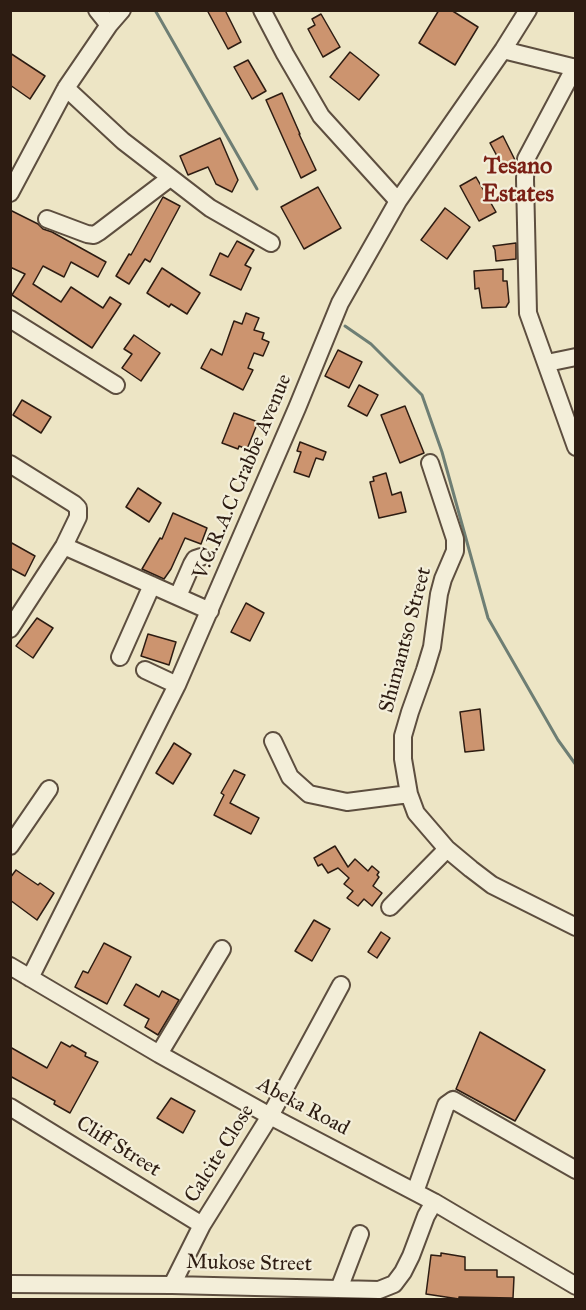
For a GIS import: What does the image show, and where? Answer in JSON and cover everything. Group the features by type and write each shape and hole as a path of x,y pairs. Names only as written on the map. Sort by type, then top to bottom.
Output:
{"street":[{"path":"97,10 109,24"},
{"path":"10,193 66,88 109,24 122,10"},
{"path":"262,10 321,116 398,201"},
{"name":"V.C.R.A.C Crabbe Avenue","path":"30,978 177,685 340,303 398,201 503,50 528,10"},
{"path":"503,50 575,67 526,159 525,179 528,313 576,447"},
{"path":"66,88 123,141 210,208 271,243"},
{"path":"47,219 94,235 171,178"},
{"path":"10,319 116,385"},
{"path":"547,363 576,357"},
{"name":"Shimantso Street","path":"430,463 455,539 455,550 438,594 432,647 403,736 403,759 409,794 416,813 447,849 471,869 492,885 576,927"},
{"path":"10,464 78,508 78,517 64,546 10,629"},
{"path":"64,546 210,611"},
{"path":"178,597 192,564 195,559 201,557"},
{"path":"120,657 152,585"},
{"path":"145,670 177,685"},
{"path":"273,741 290,777 309,794 347,802 409,794"},
{"path":"10,846 48,789"},
{"path":"390,907 447,849"},
{"path":"159,1054 222,949"},
{"name":"Abeka Road","path":"10,966 159,1054 270,1116 434,1202 576,1286"},
{"name":"Calcite Close","path":"172,1285 202,1225 270,1116 341,985"},
{"path":"415,1192 446,1105 453,1100 576,1170"},
{"name":"Cliff Street","path":"10,1107 202,1225"},
{"name":"Mukose Street","path":"10,1284 379,1290 394,1284 403,1272 434,1202"},
{"path":"339,1289 360,1234"}],"building":[{"path":"207,10 225,10 241,42 228,49"},
{"path":"439,10 451,10 478,27 455,65 419,43"},
{"path":"321,14 340,47 323,57 308,29 315,25 312,19"},
{"path":"350,52 379,75 359,100 330,77"},
{"path":"10,53 45,76 30,99 10,85"},
{"path":"248,60 266,91 252,99 234,67"},
{"path":"282,93 316,170 301,178 266,100"},
{"path":"503,136 515,160 515,166 505,171 490,143"},
{"path":"220,138 238,180 232,192 216,184 208,167 188,175 180,156"},
{"path":"476,177 496,212 479,221 460,186"},
{"path":"318,187 341,228 304,249 281,207"},
{"path":"163,197 180,206 150,262 145,259 129,284 116,276 129,254 131,255"},
{"path":"445,208 470,227 447,259 421,240"},
{"path":"10,210 106,262 98,277 71,262 64,277 43,266 33,284 61,302 71,287 103,308 110,297 121,304 92,348 12,295 25,274 10,267"},
{"path":"237,241 254,250 245,265 251,268 241,290 210,275 220,253 228,257"},
{"path":"516,243 516,259 496,261 493,246"},
{"path":"162,268 200,293 187,314 171,304 169,307 147,293"},
{"path":"503,269 503,281 507,281 509,302 506,307 482,308 479,288 475,289 474,271"},
{"path":"246,313 259,318 254,330 264,333 262,339 269,342 263,356 254,353 248,368 253,370 243,390 201,368 211,349 222,355 234,321 242,324"},
{"path":"134,335 160,353 141,381 122,368 132,354 124,349"},
{"path":"338,350 362,362 349,388 325,376"},
{"path":"359,385 378,395 367,416 348,406"},
{"path":"22,400 51,417 41,433 13,415"},
{"path":"405,406 424,453 400,463 381,415"},
{"path":"234,413 258,422 247,449 239,446 238,449 222,443"},
{"path":"300,442 326,452 323,460 316,458 309,477 294,472 301,452 297,451"},
{"path":"386,473 392,495 401,492 406,512 379,518 370,482 374,481 373,477"},
{"path":"138,488 161,503 149,522 126,507"},
{"path":"173,513 207,528 201,544 185,538 164,579 142,569 160,538 162,539"},
{"path":"10,542 35,556 25,576 10,568"},
{"path":"246,603 264,613 250,641 231,632"},
{"path":"37,618 53,628 33,658 16,646"},
{"path":"148,634 176,642 169,665 141,656"},
{"path":"480,709 484,750 465,752 460,712"},
{"path":"174,743 191,754 173,784 156,773"},
{"path":"234,770 245,775 230,803 259,818 251,834 214,815 224,795 221,793"},
{"path":"335,846 348,867 355,859 368,871 372,866 379,872 377,875 379,877 373,886 382,893 372,906 364,899 358,906 347,898 353,891 344,884 349,878 338,868 328,873 322,864 318,866 314,858"},
{"path":"16,870 54,893 37,920 10,900 10,878"},
{"path":"314,920 330,929 312,961 295,951"},
{"path":"381,932 390,938 377,958 368,952"},
{"path":"104,943 131,957 107,1004 75,987 83,971 88,973"},
{"path":"136,984 159,997 162,991 179,1000 158,1035 145,1027 149,1019 124,1005"},
{"path":"480,1032 545,1070 515,1121 456,1089"},
{"path":"61,1042 70,1047 72,1045 86,1053 85,1056 98,1062 70,1113 54,1104 55,1101 10,1076 10,1047 47,1068"},
{"path":"171,1098 195,1111 183,1133 157,1118"},
{"path":"441,1253 465,1257 465,1270 497,1270 497,1277 514,1277 513,1298 459,1297 459,1299 426,1294 431,1255 441,1256"}],"waterway":[{"path":"155,10 257,189"},
{"path":"345,326 371,344 422,395 442,452 488,618 558,740 576,765"}],"district":[{"name":"Tesano Estates","path":"518,181"}]}
